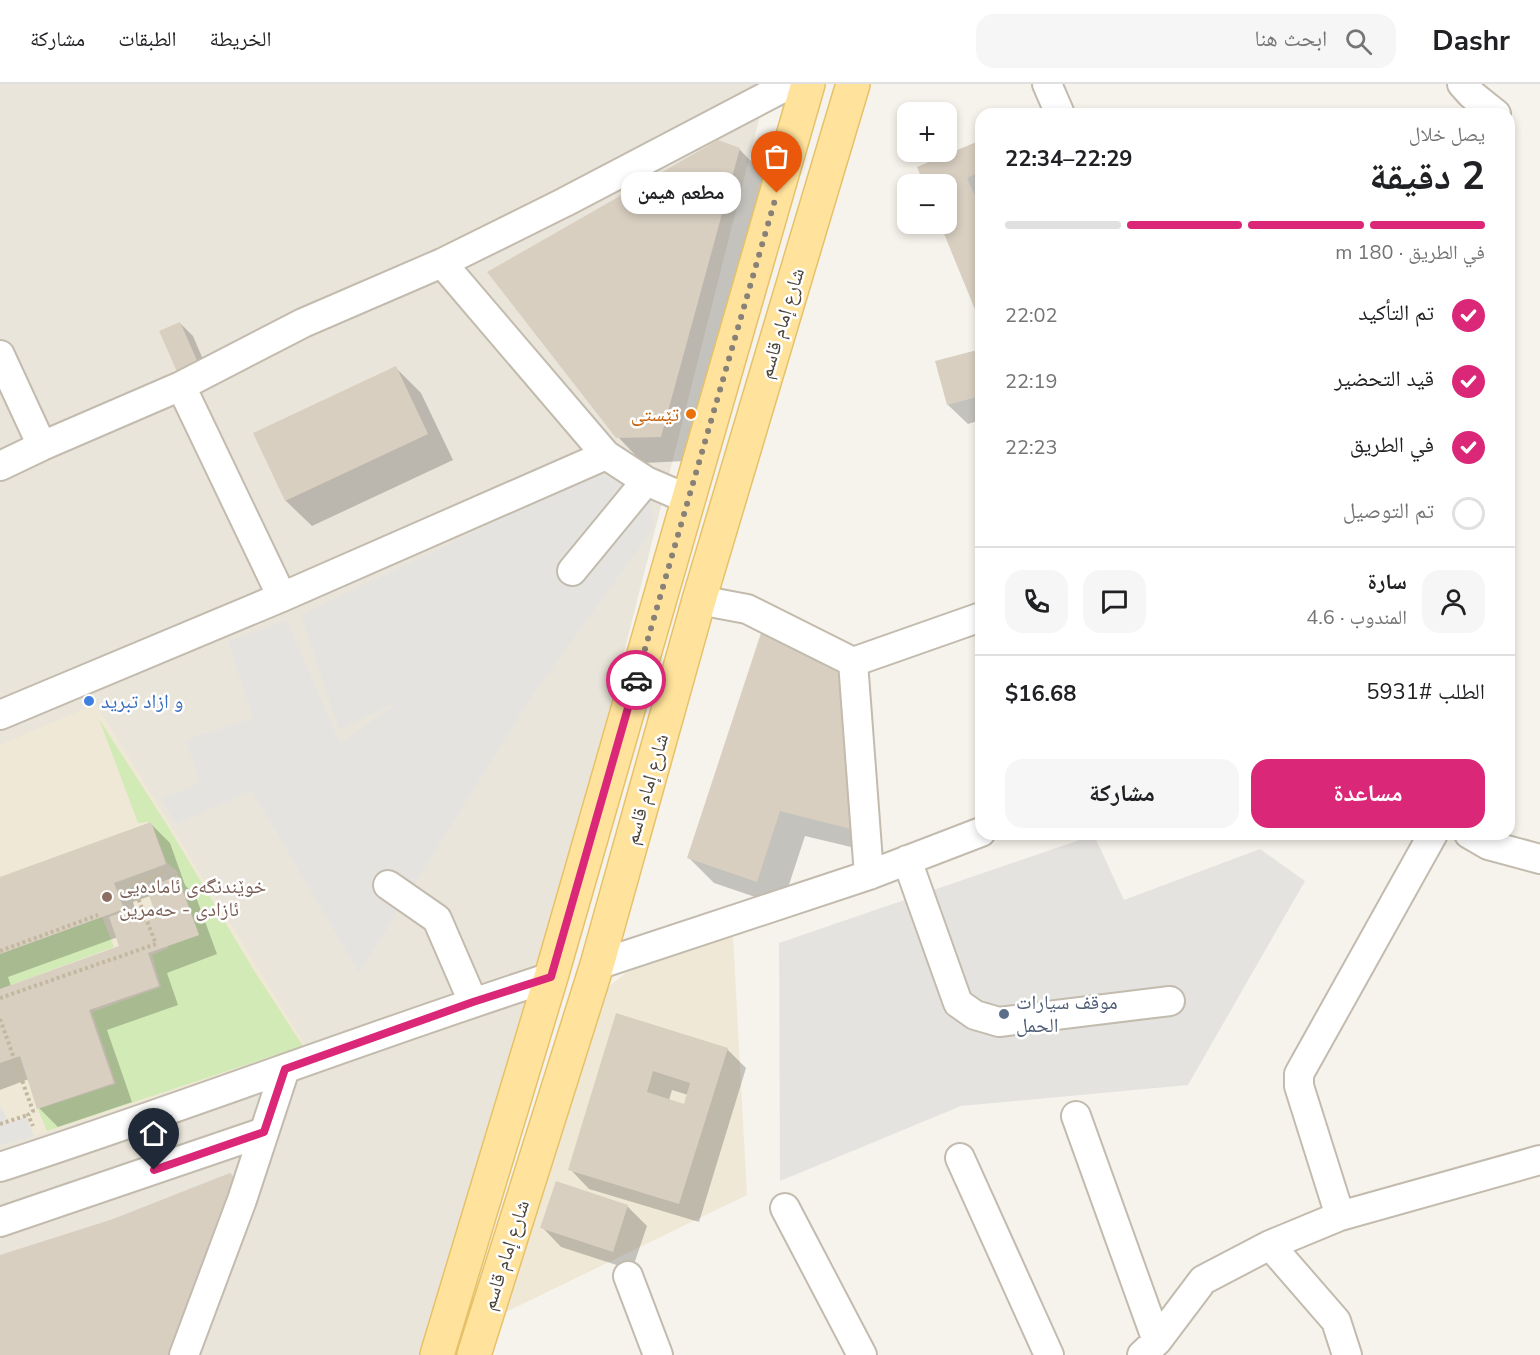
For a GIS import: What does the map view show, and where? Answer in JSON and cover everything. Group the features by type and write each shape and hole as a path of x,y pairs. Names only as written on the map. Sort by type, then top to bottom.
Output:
{"main road":[{"name":"شارع إمام قاسم","path":"437,1355 551,977 808,84"},
{"name":"شارع إمام قاسم","path":"474,1355 597,965 699,600 853,84"},
{"path":"551,977 597,965"}],"street":[{"path":"0,466 181,386 303,323 442,263 565,202 790,84"},
{"path":"1047,84 1057,108"},
{"path":"1462,84 1488,108"},
{"path":"442,263 606,455 646,481 688,499"},
{"path":"0,355 42,446"},
{"path":"181,386 282,597"},
{"path":"0,715 282,597 606,455"},
{"path":"572,571 646,481"},
{"path":"699,600 747,609 853,662 975,619"},
{"path":"853,662 869,875"},
{"path":"597,965 869,875 975,834"},
{"path":"1340,1216 1299,1086 1299,1074 1430,840"},
{"path":"1479,840 1488,845 1540,860"},
{"path":"907,860 958,1004 975,1015 999,1022 1170,1001"},
{"path":"388,885 437,920 473,1002"},
{"path":"0,1167 111,1131 473,1002 551,977"},
{"path":"184,1355 242,1200 285,1069"},
{"path":"1076,1116 1150,1348"},
{"path":"0,1222 264,1132"},
{"path":"960,1158 1049,1355"},
{"path":"1150,1348 1203,1280 1270,1245 1340,1216 1540,1160"},
{"path":"785,1208 862,1355"},
{"path":"1270,1245 1336,1321 1347,1355"},
{"path":"628,1276 658,1355"}],"path":[{"path":"0,998 156,944 133,885 163,872"},
{"path":"0,951 98,915"},
{"path":"0,1019 33,1111 28,1115 0,1124"},
{"path":"28,1115 36,1134"}],"shaded area":[{"path":"0,84 768,84 446,1355 0,1355"},
{"path":"594,474 627,481 651,500 653,529 532,696 359,973 252,791 176,824 161,799 200,783 186,740 253,718 228,641 287,621 340,743 400,701 339,730 301,615"},
{"name":"خوێندنگەی ئامادەیی ئازادی - حەمرین","path":"96,704 308,1050 0,1147 0,745"},
{"name":"موقف سيارات الحمل","path":"1079,840 1096,840 1124,900 1260,849 1305,881 1188,1085 961,1106 780,1181 779,943"},
{"path":"733,936 747,1195 502,1314 602,992 633,967"},
{"path":"0,1105 9,1123 26,1117 34,1136 0,1146"}],"green space":[{"path":"99,719 303,1046 47,1131 38,1109 116,1084 92,1012 161,987 152,955 168,946 199,935 177,871 167,863 151,822 138,823"},
{"path":"102,917 114,947 0,989 0,954"}],"building":[{"path":"718,140 740,148 661,437 616,438 487,272"},
{"path":"975,143 975,174 967,178 975,196 975,309 944,234 957,234 957,174 920,174 917,167 929,162 957,162 957,150"},
{"path":"180,322 199,365 178,374 159,331"},
{"path":"975,351 975,398 947,405 935,361"},
{"path":"396,366 428,434 285,501 253,433"},
{"path":"761,633 841,671 851,829 780,811 757,882 687,858"},
{"path":"151,822 166,864 114,883 124,909 0,954 0,877"},
{"path":"177,876 199,935 148,953 159,986 89,1010 114,1083 37,1109 20,1056 0,1063 0,989 119,946 109,917 134,908 140,923 157,917 146,888"},
{"path":"616,1013 728,1048 679,1204 568,1170","holes":["653,1071 690,1083 684,1104 647,1092"]},
{"path":"230,1173 238,1181 204,1274 170,1355 0,1355 0,1255 113,1219"},
{"path":"556,1181 628,1205 613,1252 540,1228"}],"way so far":[{"path":"636,680 777,193"}],"place":[{"name":"مطعم هيمن","path":"777,193"},
{"name":"تێستی","path":"691,414"},
{"name":"و ازاد تبريد","path":"89,701"},
{"name":"خوێندنگەی ئامادەیی ئازادی - حەمرین","path":"107,897"},
{"name":"موقف سيارات الحمل","path":"1004,1014"}],"route":[{"path":"154,1170 264,1132 285,1069 473,1002 551,977 636,680"}]}
